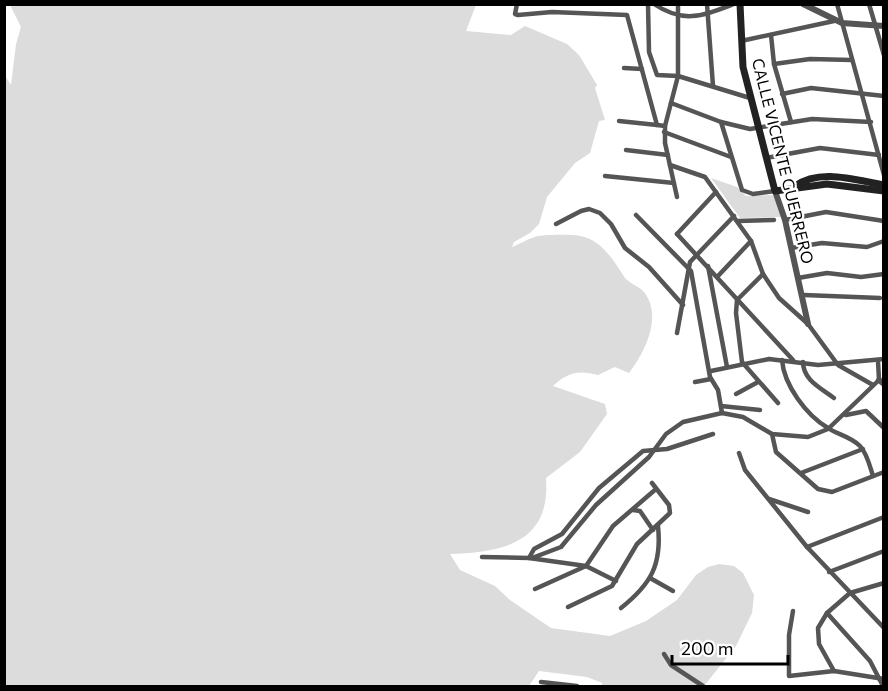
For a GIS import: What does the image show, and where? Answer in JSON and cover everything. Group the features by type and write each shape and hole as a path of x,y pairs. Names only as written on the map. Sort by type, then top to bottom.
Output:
{"main road":[{"name":"CALLE VICENTE GUERRERO","path":"740,4 743,67 775,191"},
{"path":"793,188 803,180 822,177 884,185"},
{"path":"775,191 827,184 884,191"}],"street":[{"path":"517,4 516,14 552,12 627,15 657,125"},
{"path":"648,4 650,52 657,75 678,76 750,98"},
{"path":"654,4 678,16 707,14 734,4"},
{"path":"678,4 678,76 664,129 678,197"},
{"path":"707,4 713,86"},
{"path":"837,4 884,175"},
{"path":"869,4 884,55"},
{"path":"806,5 834,21 875,27 884,26"},
{"path":"741,41 834,21"},
{"path":"771,35 774,64 791,122"},
{"path":"774,64 810,59 852,60"},
{"path":"624,68 642,69"},
{"path":"782,94 811,88 884,96"},
{"path":"671,103 721,122 750,129 829,118 871,122"},
{"path":"619,121 657,125 731,157"},
{"path":"721,122 739,184 745,193 759,194 775,191"},
{"path":"766,158 820,148 879,155"},
{"path":"626,150 668,155"},
{"path":"670,165 705,177 752,241 763,274 779,298 808,324 838,365 873,385"},
{"path":"605,176 674,183"},
{"name":"CALLE VICENTE GUERRERO","path":"775,191 785,220 804,295 808,324"},
{"path":"716,192 676,235 699,255 793,360"},
{"path":"556,224 589,209 600,213 611,224 626,248 649,267 683,305"},
{"path":"785,220 826,212 884,221"},
{"path":"636,214 688,266 692,275 711,379 717,387 723,413"},
{"path":"677,333 691,259 699,255 736,218 774,220"},
{"path":"718,276 752,241"},
{"path":"791,248 822,243 867,248 884,241"},
{"path":"708,266 728,367"},
{"path":"798,278 827,273 861,277 884,274"},
{"path":"763,274 737,300 736,313 742,362 778,403"},
{"path":"804,295 880,298"},
{"path":"782,360 788,383 807,409 828,429 840,432 863,449 873,476"},
{"path":"530,558 561,547 596,505 683,422 723,413 744,417 772,434 808,437 828,429 873,385 881,382 881,360 838,365 793,360 742,362 711,371"},
{"path":"803,362 803,370 810,380 834,398"},
{"path":"695,382 711,379"},
{"path":"736,394 758,382"},
{"path":"721,406 760,410"},
{"path":"843,416 866,411 884,428"},
{"path":"530,558 534,549 562,534 599,488 643,451 656,447 667,449 713,434"},
{"path":"772,434 776,452 824,492 831,492 884,472"},
{"path":"801,473 863,449"},
{"path":"739,453 745,470 807,547 884,628"},
{"path":"612,478 618,483"},
{"path":"568,607 607,589 616,581 637,544 670,513 669,505 652,483"},
{"path":"535,590 586,566 614,525 656,489"},
{"path":"769,499 808,512"},
{"path":"630,510 640,511 653,530"},
{"path":"807,547 884,517"},
{"path":"621,608 637,595 657,564 658,526"},
{"path":"829,572 884,551"},
{"path":"482,556 530,558 586,566 616,581"},
{"path":"650,578 673,591"},
{"path":"834,671 817,637 827,613 850,593 884,583"},
{"path":"793,611 789,635 789,676 834,671 881,677"},
{"path":"827,613 870,661 881,677 884,687"},
{"path":"664,654 671,666 703,687"},
{"path":"541,682 577,687"}],"shaded area":[{"path":"10,5 476,5 466,31 511,35 525,26 567,44 579,55 597,85 595,88 605,120 599,121 590,153 575,163 547,197 539,224 530,233 514,242 512,247 538,236 575,235 594,241 610,256 625,278 644,292 652,312 650,334 641,355 629,373 615,367 598,375 574,373 553,386 605,404 607,414 580,452 546,478 545,500 541,517 532,530 520,540 505,546 470,553 450,554 460,570 495,586 510,600 551,628 610,636 646,621 677,600 696,575 708,567 719,564 734,566 743,573 754,595 752,613 736,646 704,686 602,686 602,683 587,677 539,671 529,686 5,686 4,74 11,85 16,44 21,27"},
{"path":"711,178 737,187 746,196 773,195 781,217 740,218"}]}
